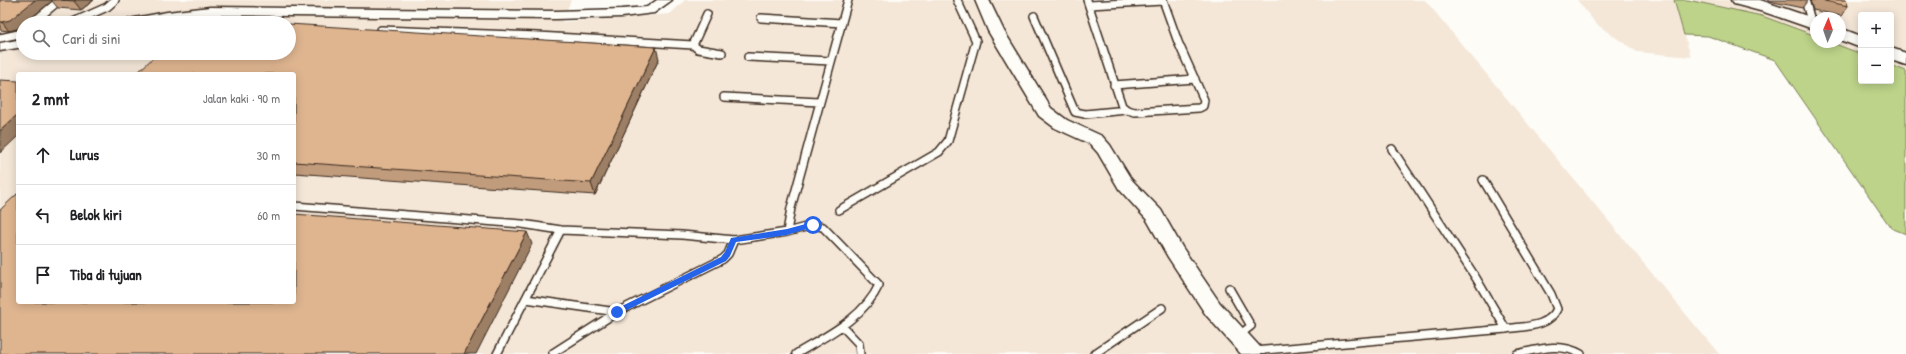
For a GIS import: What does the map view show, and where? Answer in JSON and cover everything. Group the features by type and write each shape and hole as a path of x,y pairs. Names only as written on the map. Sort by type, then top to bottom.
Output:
{"main road":[{"path":"1742,0 1770,8 1810,23"},
{"path":"1846,36 1858,41"},
{"path":"1894,55 1906,59"}],"street":[{"path":"167,16 210,12 556,15 637,12 650,10 666,0"},
{"path":"982,0 996,31 1045,112 1061,124 1086,134 1096,140 1125,184 1154,215 1179,259 1213,309 1252,353"},
{"path":"0,47 16,38"}],"lane":[{"path":"41,16 60,0"},
{"path":"87,16 107,7 115,0"},
{"path":"787,232 791,208 848,0"},
{"path":"839,210 939,152 948,142 976,41 957,0"},
{"path":"1034,16 1076,112 1085,114 1127,110 1135,112 1199,108 1204,103 1178,42 1163,0 1088,3 1114,85 1122,106 1127,110"},
{"path":"1805,0 1810,14"},
{"path":"694,45 707,14"},
{"path":"761,18 842,23"},
{"path":"371,30 538,36 694,45 698,49 722,53"},
{"path":"0,38 16,36"},
{"path":"748,57 831,61"},
{"path":"1114,85 1195,79"},
{"path":"724,97 819,102"},
{"path":"1392,150 1476,278 1506,329"},
{"path":"1252,353 1404,336 1506,329 1543,322 1552,318 1557,308 1551,294 1483,180"},
{"path":"296,206 522,224 561,230 682,235 734,240 787,232 813,225 823,227 879,285 877,293 871,301 842,326 796,354"},
{"path":"496,354 561,230"},
{"path":"553,353 617,312 723,259 728,254 734,240"},
{"path":"1229,288 1251,326 1238,336"},
{"path":"526,299 617,312"},
{"path":"1094,354 1162,308"},
{"path":"842,326 859,344 860,354"},
{"path":"1517,354 1563,346 1574,349 1581,354"}],"shaded area":[{"path":"0,0 571,0 562,22 670,14 685,0 1425,0 1719,354 0,354"},
{"path":"1577,0 1674,0 1691,57 1637,52 1596,24"},
{"path":"1688,0 1906,0 1906,71 1894,66 1894,12 1858,12 1858,53 1846,48 1846,12 1810,12 1810,34 1762,16"}],"green space":[{"path":"1674,0 1688,0 1762,16 1810,34 1810,48 1846,48 1858,53 1858,84 1894,84 1894,66 1906,71 1906,234 1891,228 1775,60 1708,36 1684,35"}],"building":[{"path":"0,0 35,0 10,20 0,22"},
{"path":"1820,0 1846,0 1848,6"},
{"path":"296,24 656,47 591,183 296,162 296,72 138,72 151,60 296,60"},
{"path":"0,80 16,81 16,116 0,131"},
{"path":"16,195 16,304 296,304 296,214 527,232 464,354 0,354 0,210"}],"route":[{"path":"617,312 723,259 728,254 734,240 787,232 813,225"}]}
